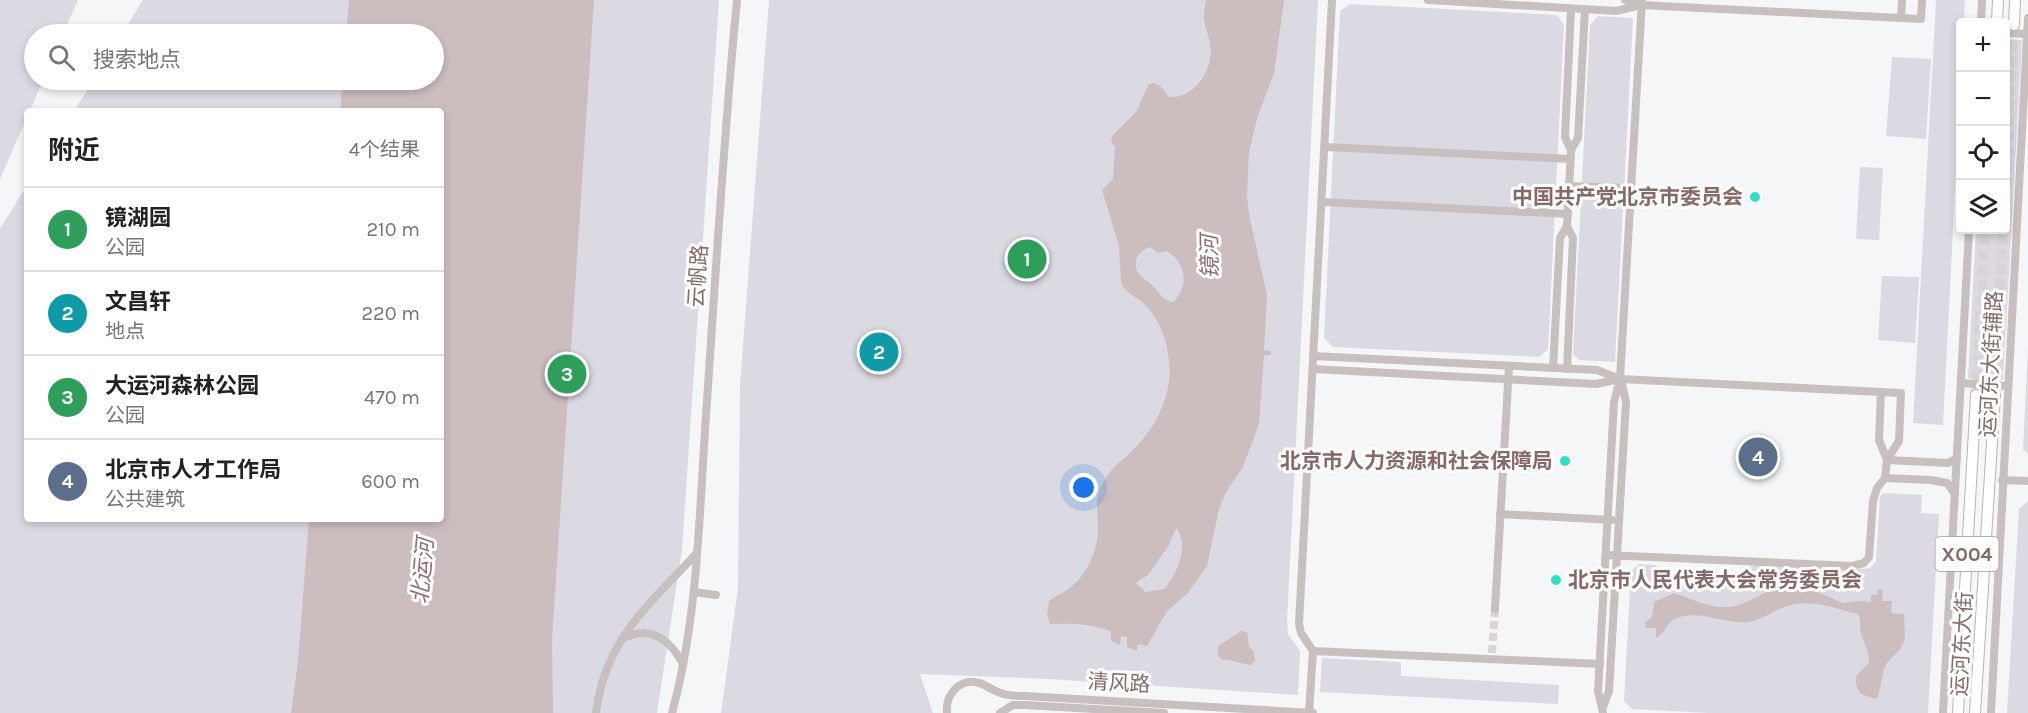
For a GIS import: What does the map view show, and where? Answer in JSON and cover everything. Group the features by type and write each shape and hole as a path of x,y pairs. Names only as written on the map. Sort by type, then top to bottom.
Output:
{"main road":[{"path":"1996,18 1998,0"},
{"path":"2010,29 2015,0"},
{"name":"运河东大街","path":"1958,713 1976,395"},
{"name":"运河东大街","path":"1975,713 1995,395"}],"street":[{"name":"云帆路","path":"672,713 683,664 694,592 727,104 737,0"},
{"path":"1311,713 1313,651 1301,633 1299,624 1332,0"},
{"path":"1428,0 1528,3 1571,9 1616,11 1641,2"},
{"path":"1625,0 1921,19 1922,0"},
{"path":"1901,18 1902,0"},
{"path":"1981,18 1982,0"},
{"path":"1603,710 1598,691 1607,520 1614,402 1620,379 1641,2"},
{"path":"1567,369 1573,238 1568,226 1571,150 1565,137 1571,9"},
{"path":"1571,150 1578,138 1586,9"},
{"name":"运河东大街辅路","path":"1991,713 2028,18"},
{"path":"2010,29 2027,34"},
{"path":"1325,147 1571,159"},
{"path":"1569,186 1631,189"},
{"path":"1322,202 1568,214"},
{"path":"1553,368 1560,238 1568,226"},
{"name":"运河东大街辅路","path":"1943,713 1969,234"},
{"path":"1313,356 1597,370 1620,379"},
{"path":"1495,609 1509,366"},
{"path":"1313,369 1596,384 1620,379 1902,393 1899,441 1887,460 1885,478 1874,494 1869,557 1864,563 1852,566 1606,555"},
{"path":"1603,710 1609,691 1626,402 1620,379"},
{"path":"1961,383 2008,386"},
{"path":"1881,392 1879,440 1887,460"},
{"path":"1887,460 1948,463 1957,458"},
{"path":"1885,478 1947,483 1955,494"},
{"path":"2002,480 2028,481"},
{"path":"1500,514 1619,520"},
{"path":"596,713 603,679 623,638 639,614 696,554"},
{"path":"694,592 716,595"},
{"path":"623,638 642,633 657,635 672,647 683,664"},
{"path":"1313,651 1492,656 1600,664"},
{"name":"清风路","path":"947,713 946,705 951,692 960,685 970,682 980,683 1004,694 1211,710 1311,713"},
{"name":"清风路","path":"1000,713 1012,705 1164,713"}],"shaded area":[{"path":"0,0 78,0 67,24 24,24 24,90 39,90 31,108 24,108 24,124 0,179"},
{"path":"143,0 719,0 682,550 657,713 0,713 0,229 24,190 24,522 444,522 444,108 76,108 88,90 444,90 444,24 128,24"},
{"path":"769,0 1318,0 1287,621 1288,634 1300,651 1298,695 1048,679 920,674 933,713 721,713 738,588 740,386"},
{"path":"1936,0 1965,0 1964,18 1956,18 1956,171 1943,425 1913,423"},
{"path":"1350,4 1557,15 1564,25 1548,349 1540,357 1333,347 1324,338 1340,11"},
{"path":"1598,16 1633,18 1615,362 1579,360 1573,354 1590,25"},
{"path":"2010,39 2022,40 2003,380 1968,378 1976,234 2010,234"},
{"path":"1892,57 1931,59 1926,139 1886,136"},
{"path":"1860,167 1883,168 1879,240 1856,239"},
{"path":"1882,276 1919,277 1915,343 1878,340"},
{"path":"2028,348 2028,454 2023,449"},
{"path":"1884,493 1922,495 1921,513 1939,514 1928,713 1708,713 1632,709 1624,701 1631,571 1639,564 1655,565 1676,576 1745,579 1748,577 1751,566 1757,564 1870,568 1876,561 1880,496"},
{"path":"2028,501 2028,713 2007,713 2019,509"},
{"path":"1322,658 1401,662 1401,676 1559,685 1558,704 1320,692"}],"water":[{"name":"北运河","path":"349,0 594,0 552,639 553,713 291,713 298,661 309,522 444,522 444,108 340,108 342,90 444,90 444,24 347,24"},
{"name":"镜河","path":"1206,0 1284,0 1274,74 1258,115 1249,152 1247,196 1267,295 1264,350 1271,351 1270,355 1264,355 1259,424 1243,467 1225,494 1219,509 1207,566 1188,593 1167,611 1147,646 1138,644 1137,651 1127,647 1127,637 1121,636 1120,645 1111,641 1111,631 1081,624 1050,624 1047,615 1049,601 1075,584 1086,569 1094,552 1098,534 1097,508 1101,487 1113,468 1141,442 1161,410 1165,398 1170,374 1164,337 1149,309 1128,292 1121,282 1119,246 1102,190 1113,179 1115,147 1111,142 1112,136 1136,112 1149,84 1158,85 1169,97 1178,97 1193,89 1204,76 1211,51 1204,19","holes":["1150,247 1158,253 1167,251 1182,268 1184,282 1173,302 1163,297 1137,270 1136,261 1139,254","1176,528 1182,543 1177,568 1164,589 1145,592 1137,582 1148,575 1169,545"]},
{"path":"1786,586 1818,592 1843,603 1871,602 1871,595 1877,595 1878,589 1883,590 1882,601 1892,601 1891,613 1904,614 1905,638 1901,648 1884,669 1878,697 1875,699 1861,694 1857,686 1856,676 1869,661 1858,614 1802,603 1782,608 1748,622 1693,615 1684,616 1672,621 1656,638 1656,628 1646,628 1645,622 1652,617 1654,602 1674,593 1712,606 1731,607 1772,589"},
{"path":"1241,631 1247,632 1249,647 1254,651 1255,661 1250,665 1222,660 1218,655 1218,646"}],"tunnel":[{"path":"2006,180 2014,25"},
{"path":"1976,395 1985,234"},
{"path":"1995,394 2003,234"},
{"path":"1492,653 1495,609"}],"place":[{"name":"中国共产党北京市委员会","path":"1755,197"},
{"name":"镜湖园","path":"1027,259"},
{"name":"文昌轩","path":"879,352"},
{"name":"大运河森林公园","path":"567,374"},
{"name":"北京市人才工作局","path":"1758,457"},
{"name":"北京市人力资源和社会保障局","path":"1565,461"},
{"name":"北京市人民代表大会常务委员会","path":"1556,580"}]}
